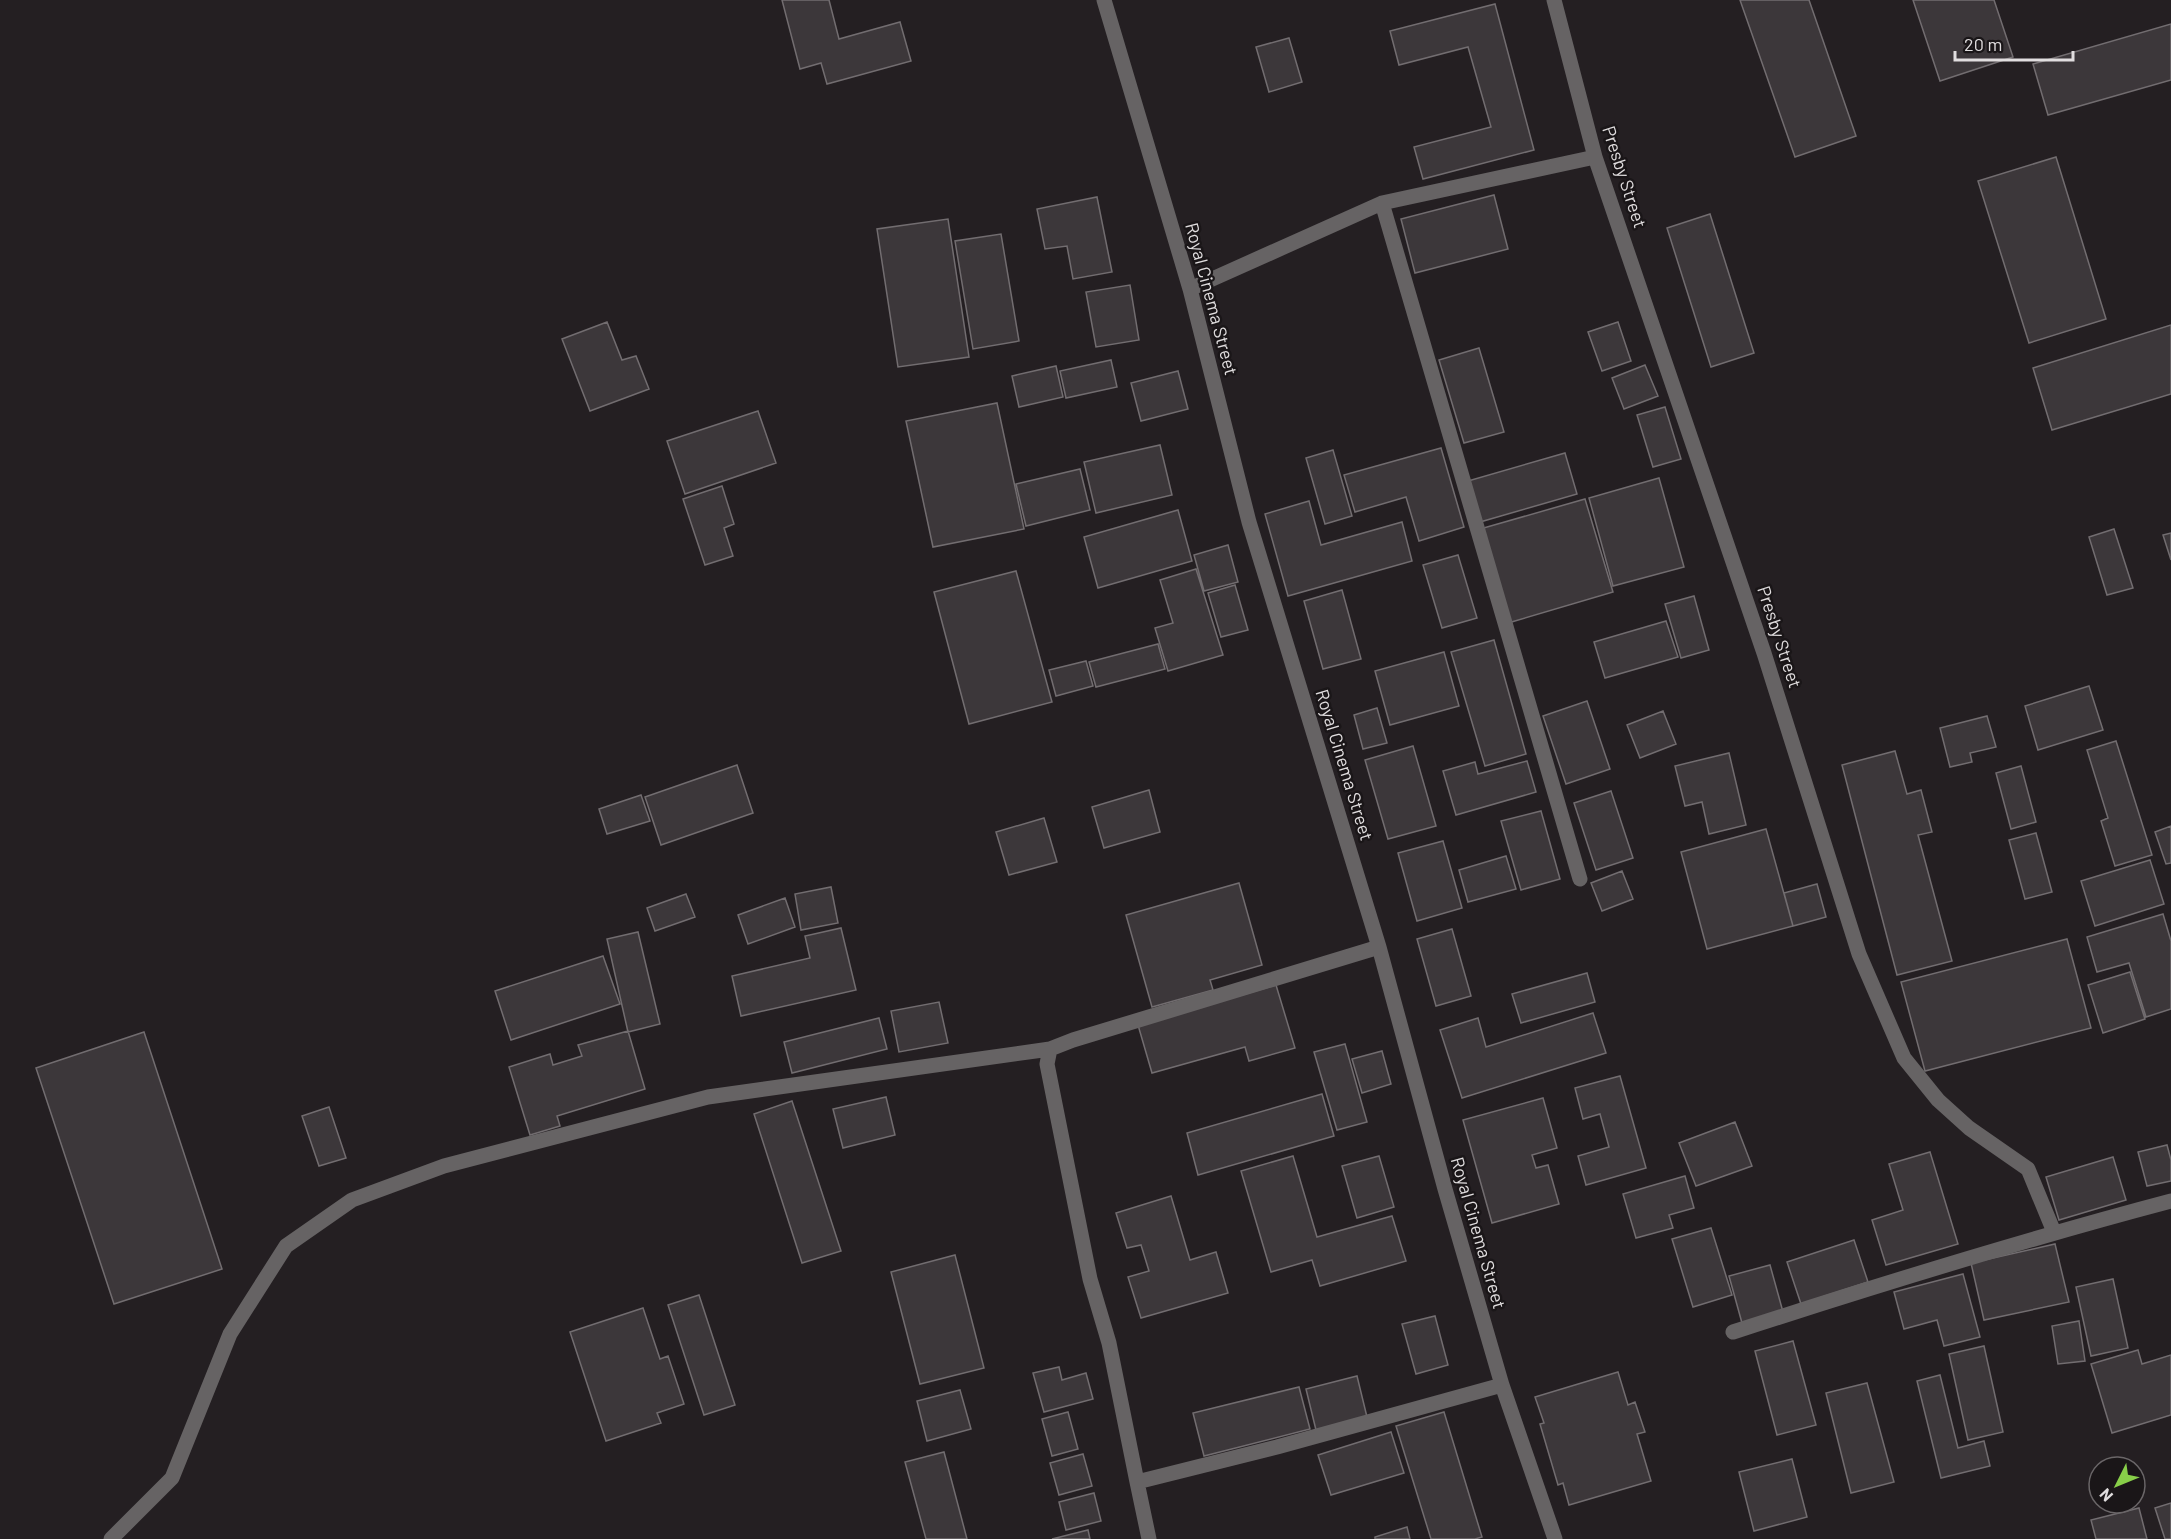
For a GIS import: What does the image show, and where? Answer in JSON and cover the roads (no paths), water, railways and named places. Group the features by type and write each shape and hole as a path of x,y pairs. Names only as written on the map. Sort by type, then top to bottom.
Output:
{"street":[{"name":"Royal Cinema Street","path":"1104,0 1190,289 1249,522 1379,947 1445,1189 1502,1385 1556,1539"},
{"name":"Presby Street","path":"1554,0 1595,157 1764,653 1859,954 1904,1058 1938,1100 1969,1128 2028,1169 2054,1232"},
{"path":"1190,289 1382,203 1595,157"},
{"path":"1382,203 1580,879"},
{"path":"111,1539 172,1478 230,1334 286,1246 352,1200 444,1166 708,1097 1050,1049 1379,947"},
{"path":"1050,1049 1047,1064 1083,1245 1090,1279 1109,1343 1149,1539"},
{"path":"1733,1332 1883,1283 2054,1232 2171,1201"},
{"path":"1137,1482 1277,1448 1502,1385"}]}
